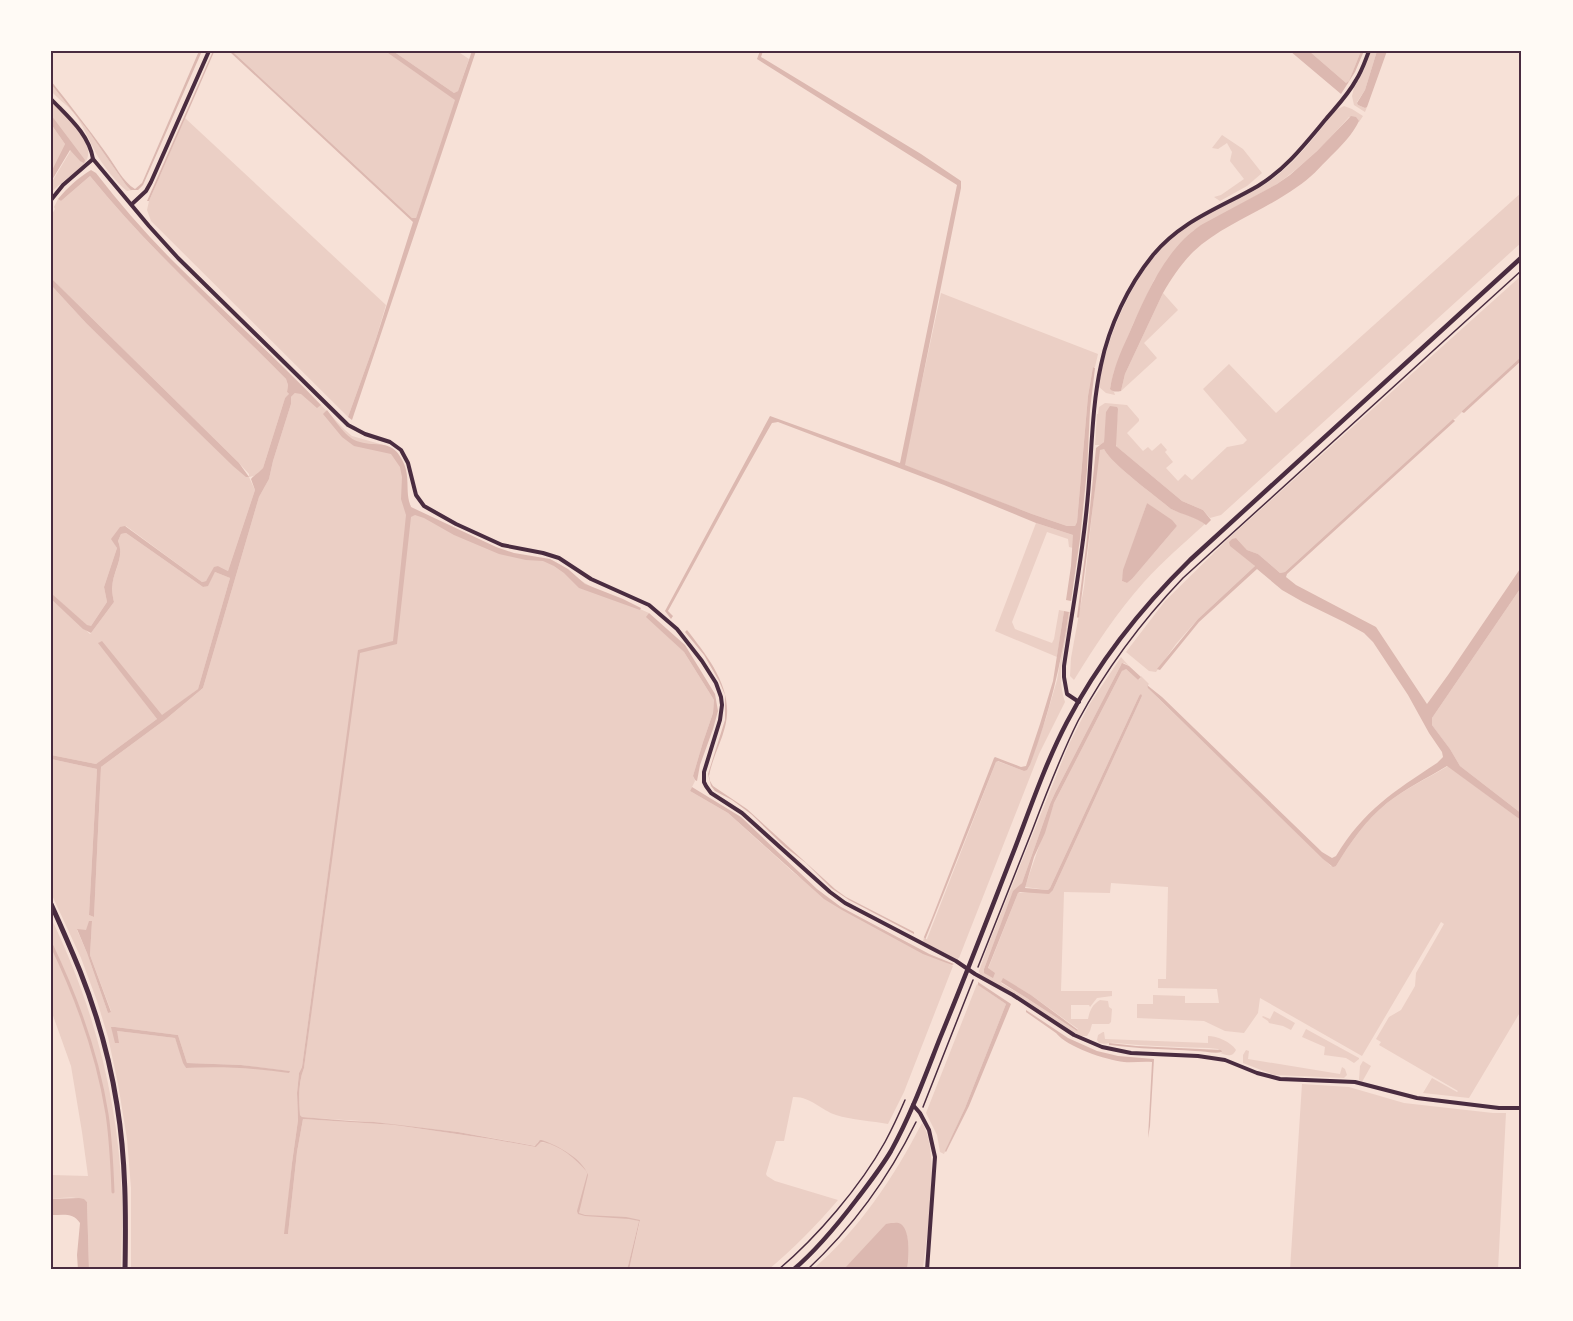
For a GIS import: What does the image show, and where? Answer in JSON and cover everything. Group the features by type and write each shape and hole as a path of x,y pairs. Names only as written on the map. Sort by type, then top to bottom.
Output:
{"main road":[{"path":"51,904 81,973 96,1016 117,1104 126,1195 125,1270"},
{"path":"51,909 57,918"}],"street":[{"path":"132,204 146,191 151,182 209,51"},
{"path":"1078,702 1067,694 1064,666 1086,517 1099,376 1103,355 1121,308 1152,255 1176,231 1190,221 1261,184 1289,161 1350,90 1369,51"},
{"path":"51,99 85,135 93,159 178,258 348,425 365,434 390,442 401,450 408,463 416,495 424,506 502,545 554,556 591,579 649,605 677,629 702,661 716,683 721,697 720,720 704,772 704,782 708,789 742,813 837,898 968,969 1074,1035 1091,1043 1114,1050 1225,1060 1257,1073 1280,1079 1355,1082 1416,1098 1499,1108 1522,1108"},
{"path":"51,200 63,185 93,159"},
{"path":"793,1270 824,1239 874,1177 891,1150 914,1105 1046,768 1078,702 1114,647 1147,604 1234,518 1522,257"},
{"path":"914,1105 929,1130 935,1157 927,1270"}],"path":[{"path":"975,974 1069,740 1109,670 1137,631 1184,578 1522,270"},
{"path":"778,1270 794,1257 829,1220 866,1171 885,1143 905,1100"}],"shaded area":[{"path":"199,51 202,51 143,185 138,190 131,190 51,81 92,135 123,178 135,189 142,183"},
{"path":"213,51 149,201 147,201"},
{"path":"230,51 385,51 456,100 416,218 412,218"},
{"path":"385,51 393,51 454,93 458,91 472,51 476,51 352,420 348,417 375,342 413,222 231,53 233,52 412,218 416,218 455,100"},
{"path":"393,51 457,51 469,59 458,91 454,93"},
{"path":"760,51 763,51 761,57 921,154 961,181 905,465 1032,514 1067,526 1075,526 1088,396 1093,367 1095,368 1080,539 1071,601 1066,600 1073,535 1036,523 944,485 778,422 772,423 668,611 673,616 671,619 665,611 770,416 900,463 957,185 757,59"},
{"path":"1290,51 1309,51 1346,83 1349,81 1361,51 1364,51 1355,72 1341,94"},
{"path":"1309,51 1361,51 1349,81 1346,83"},
{"path":"1370,51 1377,51 1365,90 1357,102 1358,105 1367,107 1365,112 1354,105 1352,96"},
{"path":"1377,51 1387,51 1365,108 1357,103 1365,90"},
{"path":"51,84 89,132 126,185 132,190 127,191 107,170 75,115 51,91"},
{"path":"51,101 84,140 88,148 88,157 80,168 51,193 51,179 53,180 71,150 51,115"},
{"path":"1344,106 1363,116 1359,122 1349,117 1315,153 1277,184 1193,231 1154,280 1114,371 1110,388 1115,395 1106,393 1099,387 1108,345 1127,300 1152,259 1183,229 1210,212 1257,189 1280,173 1306,147 1336,110"},
{"path":"51,115 85,160 84,163 80,161 70,150 52,180 51,172 65,144 51,124"},
{"path":"1351,116 1356,117 1359,121 1354,131 1315,173 1284,196 1217,233 1193,252 1176,272 1163,293 1125,374 1121,391 1112,391 1110,389 1113,375 1141,306 1157,275 1176,247 1201,225 1290,175"},
{"path":"185,118 386,305 348,417 151,221 147,210 149,201"},
{"path":"51,124 65,144 51,172"},
{"path":"1222,135 1243,149 1262,173 1247,186 1220,201 1214,197 1221,195 1244,179 1230,161 1232,152 1227,143 1218,149 1212,148"},
{"path":"91,170 192,280 321,405 317,408 301,394 295,393 291,397 291,404 269,479 259,497 203,688 166,719 101,767 94,917 89,915 97,769 51,759 51,755 96,764 157,719 98,643 102,641 162,715 198,689 230,578 215,572 208,586 203,587 126,533 121,534 118,541 120,553 112,588 114,602 91,633 83,629 51,599 51,593 91,626 107,602 104,587 117,548 111,539 120,527 125,526 202,582 206,581 214,567 218,566 228,571 255,490 251,479 263,468 285,398 289,394 286,379 161,255 90,176 61,201 58,199 73,183"},
{"path":"90,176 161,255 286,379 289,396 285,398 263,468 258,475 249,477 239,463 51,278 51,216 54,207 58,199 61,201"},
{"path":"1522,192 1522,242 1221,515 1210,518 1203,510 1182,501 1117,447 1115,443 1118,409 1107,410 1104,442 1095,445 1099,407 1105,403 1127,405 1139,421 1127,433 1143,451 1148,447 1152,451 1161,443 1173,462 1166,468 1178,481 1185,474 1192,480 1227,447 1243,444 1247,440 1203,389 1229,364 1276,413"},
{"path":"1522,275 1522,356 1285,572 1280,573 1258,554 1247,550 1236,538 1255,566 1198,619 1156,672 1149,671 1126,652 1165,601 1230,537"},
{"path":"51,278 239,463 249,477 233,466 86,323 51,285"},
{"path":"51,285 86,323 249,477 255,490 228,571 218,566 206,581 202,582 126,526 112,539 117,548 104,587 107,602 91,626 87,626 51,593"},
{"path":"941,293 1098,354 1095,367 1093,367 1088,396 1075,526 1067,526 1032,514 904,465"},
{"path":"1163,293 1178,310 1144,343 1157,358 1121,391 1125,374"},
{"path":"1522,356 1522,360 1464,413 1462,412 1462,411"},
{"path":"295,393 301,393 317,407 321,405 352,436 387,446 400,457 405,493 412,509 511,554 552,560 597,590 649,613 647,617 684,652 714,700 713,713 693,776 695,781 690,791 728,813 793,872 829,900 953,966 904,1092 888,1124 842,1117 810,1101 793,1097 784,1141 776,1141 766,1174 775,1181 838,1200 787,1254 768,1270 629,1270 640,1221 632,1219 639,1221 627,1270 131,1270 131,1188 127,1139 118,1084 108,1037 97,1001 81,958 51,893 51,759 97,769 89,915 94,917 101,767 166,719 203,688 259,497 269,479 291,404 291,397","holes":["334,830 300,1085 300,1115 395,1125 303,1119 288,1234 285,1234 298,1120 299,1073 302,1067","92,921 90,955 111,1011 108,1013 77,930 86,931","115,1027 178,1035 187,1063 241,1065 289,1072 217,1066 186,1068 175,1038 117,1031","395,1125 458,1132 536,1146 542,1140 547,1143 541,1142 536,1147"]},
{"path":"1110,406 1118,409 1116,446 1182,501 1203,510 1211,520 1206,525 1171,509 1124,471 1104,449 1100,450 1078,618 1096,448 1104,442 1106,412"},
{"path":"327,410 342,429 355,440 388,446 397,452 406,471 411,507 496,547 514,553 550,559 568,569 585,584 641,608 640,610 579,588 564,573 543,561 499,554 454,535 424,518 415,515 411,517 397,644 360,653 300,1085 300,1115 302,1117 374,1122 458,1132 535,1146 542,1140 553,1145 541,1142 536,1147 395,1125 303,1119 288,1234 284,1234 298,1120 299,1073 302,1067 358,650 393,641 406,515 401,499 400,467 391,454 354,446 342,437 323,414"},
{"path":"1453,419 1455,421 1286,577 1296,585 1376,627 1427,704 1522,566 1522,586 1432,718 1432,725 1460,766 1522,814 1522,821 1447,766 1401,793 1379,810 1333,867 1147,685 1322,852 1332,858 1336,856 1357,826 1380,803 1443,757 1408,695 1373,642 1364,633 1282,590 1257,569 1199,622 1160,670 1157,669 1198,619 1255,566 1230,546 1229,542 1232,539 1236,538 1247,550 1258,554 1280,573 1285,572"},
{"path":"1104,449 1124,471 1171,509 1205,524 1134,593 1074,680 1070,676 1071,658 1084,587 1099,451","holes":["1147,503 1177,526 1132,579 1127,583 1122,581"]},
{"path":"1147,503 1177,526 1127,583 1122,581 1123,570"},
{"path":"1036,523 1073,535 1073,548 1069,547 1068,539 1047,532 1012,622 1015,629 1052,643 1059,610 1064,611 1057,657 995,631"},
{"path":"126,533 203,587 208,585 215,572 230,578 198,689 162,716 101,642 99,643 157,719 96,764 51,755 51,599 90,634 114,602 112,588 120,553 118,541 121,534"},
{"path":"1522,586 1522,814 1460,766 1432,725 1432,718"},
{"path":"1064,611 1069,612 1058,670 1049,708 1030,765 1024,771 996,762 925,940 924,937 994,758 1021,767 1026,766 1053,681"},
{"path":"1069,612 1071,612 1061,669 1065,702 1039,754 957,959 927,944 923,941 924,937 927,939 996,762 1024,771 1029,767 1057,680"},
{"path":"649,613 685,645 715,694 718,711 697,781 693,776 713,713 714,700 684,652 646,617"},
{"path":"687,630 711,663 725,695 704,655 685,632"},
{"path":"1121,657 1129,666 1124,663 1121,665 1055,793 1022,883 1013,892 984,973 988,969 1018,893 1053,890 1142,696 1139,696 1050,888 1048,890 1025,887 1054,803 1125,668 1138,680 1141,676 1159,699 1331,866 1336,866 1359,832 1387,803 1448,766 1522,821 1522,1009 1469,1098 1423,1093 1432,1078 1458,1091 1379,1045 1381,1042 1376,1039 1389,1017 1401,1010 1415,986 1416,973 1444,924 1441,922 1362,1056 1260,998 1258,1013 1244,1033 1225,1031 1204,1021 1137,1018 1137,1004 1153,1004 1153,995 1185,996 1185,1003 1219,1003 1217,989 1158,988 1158,979 1166,979 1168,887 1111,883 1110,893 1064,892 1061,991 1112,991 1112,996 1097,998 1090,1007 1089,1005 1071,1005 1071,1019 1088,1019 1095,1004 1100,1000 1108,1001 1112,1009 1111,1022 1092,1024 1087,1036 1071,1031 980,975 979,971 987,948 1069,744 1089,705","holes":["1003,979 1031,995 1078,1029 1077,1031 1001,983"]},
{"path":"1122,663 1141,677 1138,680 1126,669 1122,671 1054,803 1025,888 1048,890 1050,888 1139,696 1141,694 1142,696 1053,890 1049,894 1018,893 988,968 995,973 993,978 984,973 984,969 1013,891 1022,883 1055,793"},
{"path":"725,695 727,713 725,727 709,776 713,786 747,809 835,889 914,934 849,900 831,888 751,814 715,791 711,786 708,774 725,720"},
{"path":"692,787 741,817 817,889 841,907 929,954 954,964 923,954 824,899 728,813 690,791"},
{"path":"51,918 80,985 109,1089 120,1160 121,1270 89,1270 87,1202 74,1198 51,1199 51,1175 88,1176 71,1066 51,1010"},
{"path":"89,921 92,921 90,955 111,1012 108,1013 77,929 86,930"},
{"path":"1003,978 1031,995 1078,1030 1001,982"},
{"path":"978,982 1011,1004 969,1106 946,1152 1006,1004 978,985"},
{"path":"977,984 1006,1004 965,1108 944,1154 940,1152 937,1135 926,1113"},
{"path":"1026,1010 1068,1038 1097,1051 1118,1056 1154,1059 1148,1138 1152,1062 1124,1062 1087,1052 1061,1038"},
{"path":"1274,1011 1295,1023 1291,1030 1269,1023 1262,1017 1270,1019"},
{"path":"111,1027 178,1035 187,1063 241,1065 290,1071 289,1073 237,1068 186,1068 175,1038 117,1031 119,1043 115,1043"},
{"path":"1306,1029 1359,1059 1354,1063 1346,1058 1324,1055 1325,1047 1302,1037"},
{"path":"1104,1032 1105,1039 1208,1043 1208,1036 1212,1036 1227,1042 1236,1050 1229,1055 1220,1053 1222,1053 1218,1049 1209,1048 1099,1043 1098,1035"},
{"path":"1109,1043 1221,1050 1222,1052 1132,1047 1109,1045"},
{"path":"1246,1050 1249,1051 1248,1059 1340,1074 1342,1067 1347,1075 1344,1078 1274,1075 1243,1063"},
{"path":"1363,1061 1371,1066 1362,1082 1359,1080 1360,1066"},
{"path":"1302,1084 1349,1087 1404,1103 1506,1113 1498,1270 1290,1270"},
{"path":"922,1123 928,1136 932,1173 923,1270 907,1270 909,1246 905,1230 901,1225 894,1223 886,1225 843,1270 812,1270 845,1238 874,1202 900,1163"},
{"path":"560,1148 569,1153 581,1163 586,1171"},
{"path":"587,1173 579,1213 640,1220 629,1270 627,1270 639,1221 585,1216 578,1214"},
{"path":"79,1198 87,1202 89,1270 78,1270 80,1223 71,1216 51,1215 51,1199"},
{"path":"886,1224 901,1224 906,1233 909,1253 907,1270 843,1270"}],"waterway":[{"path":"51,944 69,984 98,1071 108,1124 113,1192"}]}
